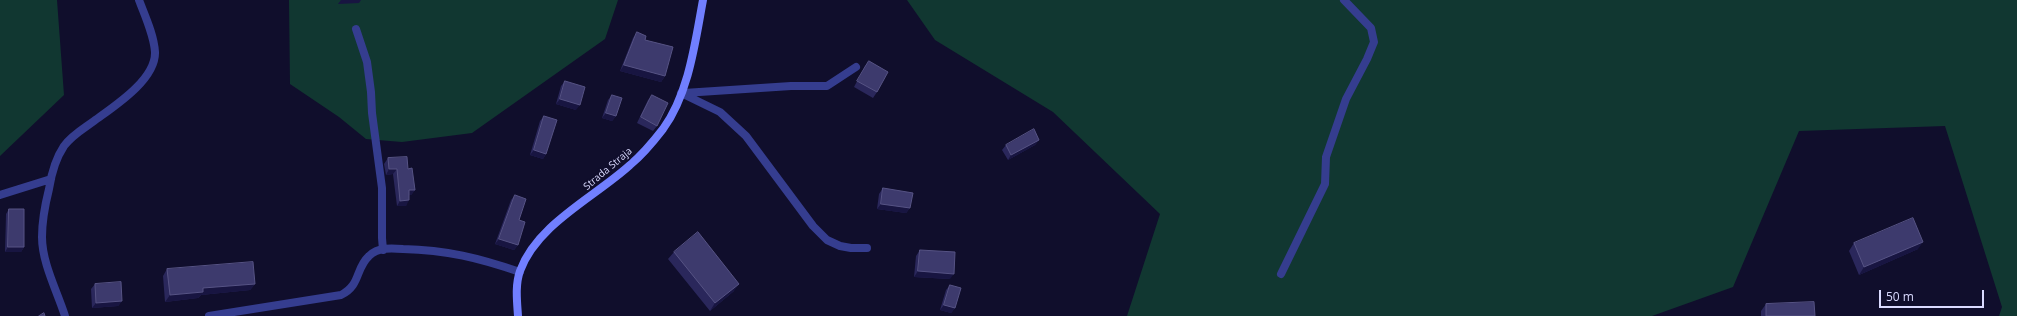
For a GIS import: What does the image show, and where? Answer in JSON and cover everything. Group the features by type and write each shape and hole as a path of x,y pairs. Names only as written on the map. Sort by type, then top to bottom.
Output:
{"main road":[{"name":"Strada Straja","path":"518,316 517,295 520,272 532,250 556,223 630,165 647,148 663,128 674,110 681,93 697,33 703,0"}],"street":[{"path":"64,316 46,259 42,238 43,216 51,179 63,147 75,134 126,97 142,81 152,65 155,53 148,23 139,0"},
{"path":"1281,274 1325,184 1326,157 1346,99 1374,42 1371,28 1344,0"},
{"path":"356,29 367,62 371,92 372,113 382,188 383,250"},
{"path":"681,93 784,86 827,86 856,67"},
{"path":"681,93 720,112 737,126 760,152 813,226 827,240 845,247 867,248"},
{"path":"0,195 51,179"},
{"path":"209,316 341,295 355,285 362,265 368,256 376,251 383,250 423,249 451,252 520,272"}],"green space":[{"path":"0,0 57,0 64,95 0,156"},
{"path":"289,0 618,0 605,39 472,133 402,142 366,139 339,117 290,84"},
{"path":"907,0 2017,0 2017,316 1999,316 2002,307 1945,126 1799,131 1733,287 1652,316 1127,316 1160,214 1053,112 935,40"}],"building":[{"path":"637,32 646,36 645,40 673,47 665,76 624,65"},
{"path":"869,61 888,72 877,92 857,81"},
{"path":"565,81 585,87 580,105 560,99"},
{"path":"612,95 622,98 616,116 606,113"},
{"path":"652,95 668,103 657,126 641,117"},
{"path":"544,116 557,120 546,154 534,150"},
{"path":"1034,129 1039,140 1011,155 1006,145"},
{"path":"407,157 408,169 412,168 415,190 409,190 409,200 400,201 397,169 389,169 388,158"},
{"path":"883,188 913,193 910,208 881,204"},
{"path":"515,195 526,199 519,220 525,222 518,245 499,239"},
{"path":"9,209 24,209 24,247 8,247"},
{"path":"1913,218 1923,242 1864,267 1854,243"},
{"path":"698,232 739,284 715,303 674,252"},
{"path":"920,250 955,252 954,274 918,271"},
{"path":"253,262 255,284 203,288 203,292 170,295 167,269"},
{"path":"121,282 122,301 96,303 95,284"},
{"path":"950,285 961,288 955,308 944,305"},
{"path":"1814,302 1815,316 1766,316 1766,304"}]}
